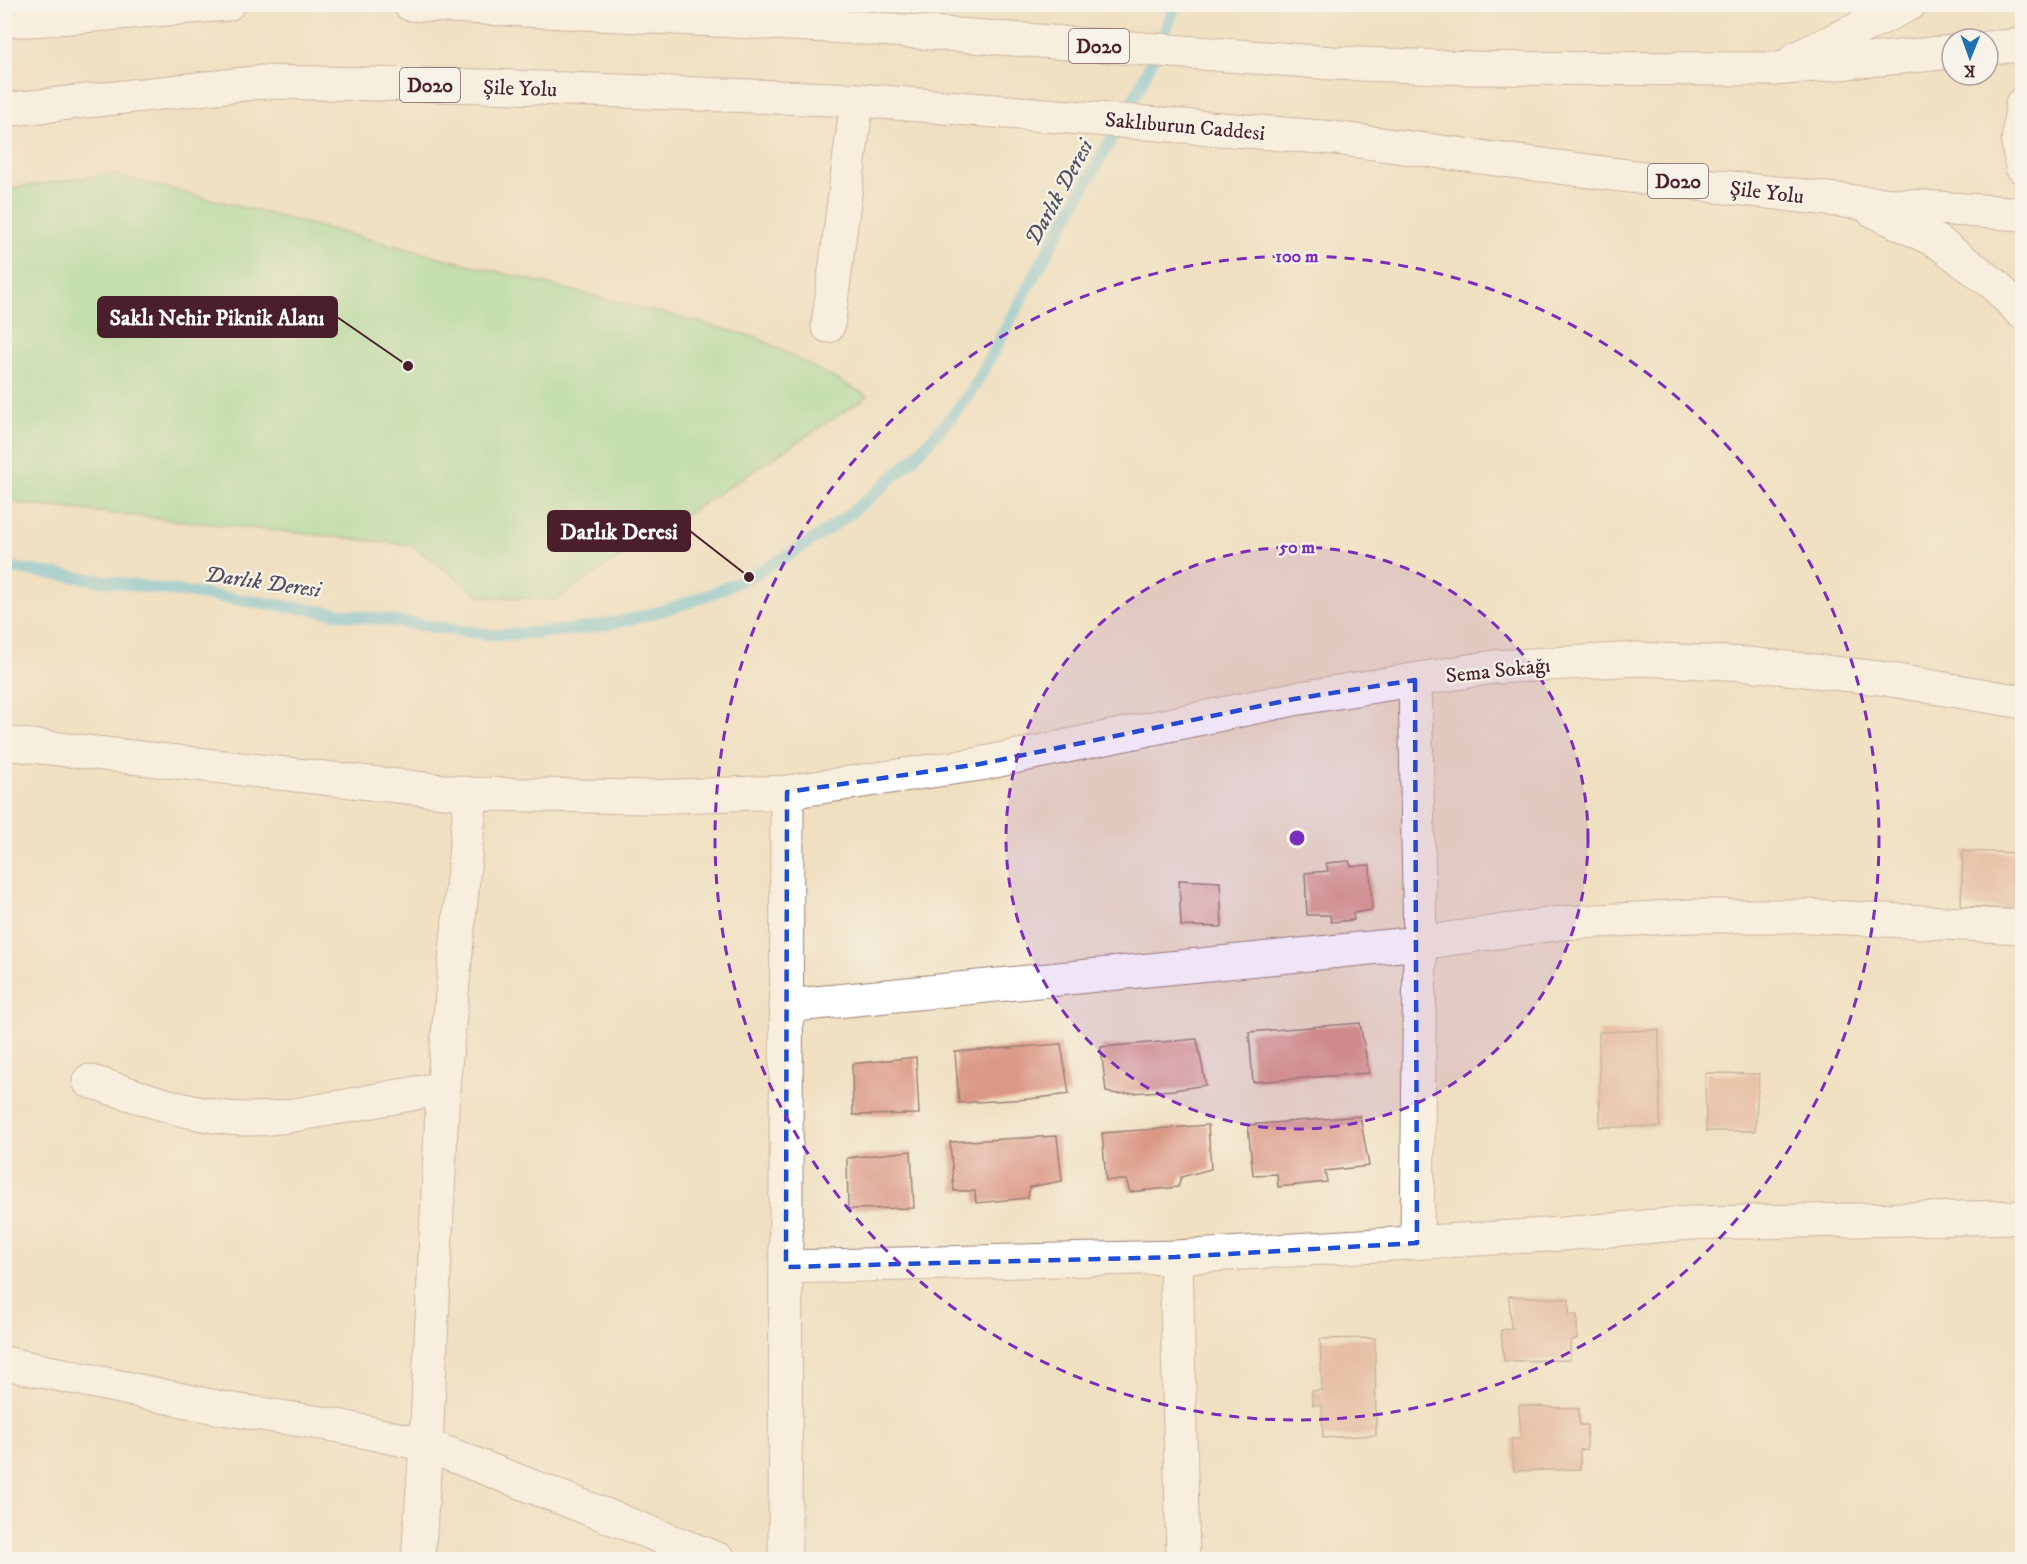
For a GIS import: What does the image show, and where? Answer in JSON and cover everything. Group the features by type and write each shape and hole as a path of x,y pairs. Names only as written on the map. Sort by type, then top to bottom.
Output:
{"main road":[{"path":"4,20 33,20 228,4"},
{"name":"D020","path":"410,4 865,28 1333,63 1471,69 1775,69 1940,53"},
{"path":"1775,69 1910,4"},
{"path":"2000,47 2022,45"},
{"name":"Şile Yolu","path":"4,110 263,82 488,86 856,100"},
{"path":"828,326 856,100"},
{"name":"Saklıburun Caddesi","path":"856,100 1334,138"},
{"path":"2022,104 2018,143 2022,167"},
{"name":"Şile Yolu","path":"1334,138 1611,174 1854,202 2022,214"},
{"path":"1854,202 1938,242 1994,284 2022,313"},
{"name":"Sema Sokağı","path":"4,743 471,794 647,797 787,792 980,764 1294,699 1494,667 1638,659 1748,664 1880,678 2022,702"},
{"path":"1415,680 1420,943 1417,1243"},
{"path":"785,1560 787,792"},
{"path":"418,1560 426,1445 443,1088 471,794"},
{"path":"786,1006 1420,943 1561,922 1691,916 1808,916 2022,927"},
{"path":"89,1081 182,1109 212,1116 243,1119 294,1115 443,1088"},
{"path":"786,1267 1176,1257 1417,1243 1689,1223 2022,1217"},
{"path":"1176,1257 1183,1560"},
{"path":"4,1363 221,1408 334,1425 426,1445 720,1560"}],"highlighted area":[{"path":"1415,680 1417,1243 1176,1257 786,1267 787,792 980,764 1294,699"}],"green space":[{"path":"111,174 756,337 868,396 555,600 481,596 411,545 5,502 5,189"}],"building":[{"path":"1963,851 2022,853 2022,910 1961,906"},
{"path":"1349,861 1351,866 1370,865 1372,910 1353,913 1354,920 1331,922 1330,915 1307,915 1305,873 1328,871 1326,863"},
{"path":"1179,880 1220,882 1222,927 1181,926"},
{"path":"1360,1023 1369,1073 1253,1082 1249,1032"},
{"path":"1659,1030 1660,1127 1600,1127 1599,1032"},
{"path":"1197,1039 1206,1085 1118,1094 1106,1092 1101,1047"},
{"path":"1061,1044 1069,1094 959,1103 955,1052"},
{"path":"916,1057 919,1114 853,1115 852,1064"},
{"path":"1705,1073 1759,1074 1755,1131 1706,1131"},
{"path":"1360,1116 1369,1166 1325,1171 1327,1182 1278,1187 1277,1174 1253,1175 1248,1125"},
{"path":"1208,1125 1211,1169 1181,1177 1178,1187 1130,1192 1126,1180 1106,1180 1102,1133"},
{"path":"1057,1136 1062,1181 1030,1187 1028,1198 976,1203 975,1191 954,1191 950,1142"},
{"path":"911,1151 914,1208 848,1209 847,1158"},
{"path":"1509,1296 1569,1299 1569,1315 1577,1315 1577,1339 1570,1341 1570,1360 1504,1361 1501,1330 1511,1329"},
{"path":"1375,1338 1376,1435 1323,1438 1322,1405 1313,1405 1312,1391 1322,1390 1320,1339"},
{"path":"1519,1405 1579,1409 1579,1425 1587,1425 1587,1449 1580,1450 1580,1469 1514,1471 1511,1439 1521,1439"},
{"path":"1285,1557 1326,1557 1327,1560 1285,1560"}],"waterway":[{"name":"Darlık Deresi","path":"4,567 493,635 575,629 655,613 707,595 757,572 805,545 893,478 932,439 971,391 1133,100 1176,4"}],"place":[{"name":"Saklı Nehir Piknik Alanı","path":"408,366"},
{"name":"Darlık Deresi","path":"749,577"}]}
